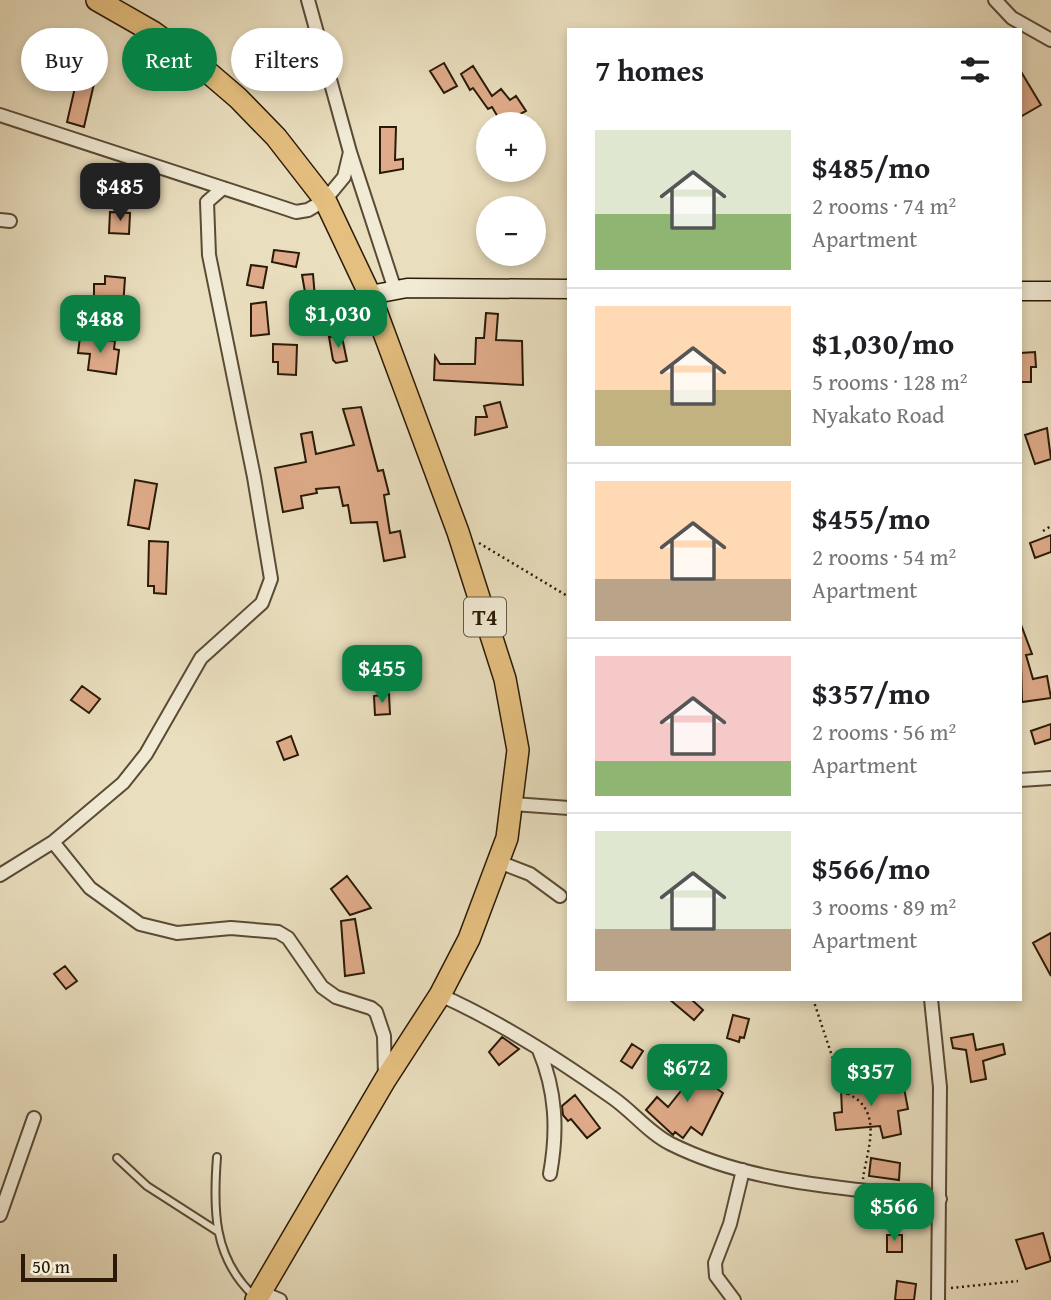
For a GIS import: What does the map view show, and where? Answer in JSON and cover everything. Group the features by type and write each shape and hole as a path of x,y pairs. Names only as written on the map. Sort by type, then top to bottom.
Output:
{"highway":[{"name":"T4","path":"97,0 163,39 238,98 276,137 325,200 370,295 458,532 505,679 518,750 513,804 499,862 469,939 440,995 385,1080 263,1298"}],"street":[{"path":"308,0 350,152 395,290"},
{"path":"995,0 1012,18 1051,40"},
{"path":"0,115 296,212 308,210 325,200 344,177 350,152"},
{"path":"0,875 53,842 123,783 146,754 201,658 262,603 271,579 254,477 209,255 207,202 223,188"},
{"path":"370,295 395,290 567,289"},
{"path":"1022,291 1051,291"},
{"path":"1022,780 1051,778"},
{"path":"513,804 567,808"},
{"path":"53,842 90,888 141,924 177,933 230,928 278,932 288,939 322,987 336,997 376,1012 384,1036 385,1080"},
{"path":"499,862 530,874 560,896"},
{"path":"440,995 489,1017 615,1100 670,1144 743,1170 940,1199"},
{"path":"930,1001 940,1087 938,1295"},
{"path":"538,1049 554,1095 555,1136 550,1174"},
{"path":"0,1215 34,1118"},
{"path":"734,1300 716,1276 715,1263 730,1224 743,1170"}],"lane":[{"path":"217,1157 215,1198 218,1231 228,1263 242,1284 263,1298"},
{"path":"117,1158 147,1186 218,1231"}],"path":[{"path":"1043,531 1051,526"},
{"path":"458,532 567,596"},
{"path":"814,1001 834,1062 835,1084 859,1101 869,1115 872,1128 861,1189"},
{"path":"938,1295 1017,1282"}],"building":[{"path":"444,63 457,86 444,93 430,71"},
{"path":"473,66 492,96 501,89 510,100 516,96 526,111 495,112 492,107 488,109 473,88 470,90 461,74"},
{"path":"1022,73 1041,105 1022,116"},
{"path":"74,91 92,91 84,127 67,122"},
{"path":"380,127 396,127 395,160 403,159 403,169 380,173"},
{"path":"110,212 130,213 129,234 109,233"},
{"path":"274,250 299,253 296,267 272,262"},
{"path":"251,265 267,267 263,288 247,285"},
{"path":"313,274 316,310 321,309 322,322 334,322 334,332 309,334 308,310 301,310 300,299 306,298 302,275"},
{"path":"105,276 125,278 123,307 103,305 103,300 94,299 94,284 105,284"},
{"path":"266,302 269,334 251,336 251,304"},
{"path":"486,313 498,314 496,340 522,341 523,385 434,380 435,356 440,364 475,364 476,338 484,338"},
{"path":"80,337 115,341 114,349 119,350 116,374 88,370 90,354 78,353"},
{"path":"329,337 342,337 347,361 336,363 333,360"},
{"path":"273,344 297,345 296,375 278,374 278,362 273,362"},
{"path":"1035,352 1036,367 1031,367 1031,382 1022,382 1022,353"},
{"path":"500,402 507,427 475,435 476,417 487,417 484,406"},
{"path":"361,407 378,471 383,470 389,494 384,495 390,533 400,531 405,557 384,561 377,522 351,523 348,505 343,506 339,487 316,489 317,493 301,496 303,508 283,512 275,468 306,462 301,434 312,432 316,454 354,445 343,409"},
{"path":"1047,428 1051,459 1035,464 1025,435"},
{"path":"135,480 157,484 149,529 128,525"},
{"path":"1051,535 1051,552 1035,558 1030,543"},
{"path":"149,541 168,542 166,594 154,593 154,586 148,586"},
{"path":"1022,627 1032,654 1026,655 1033,679 1047,676 1051,698 1022,702"},
{"path":"82,686 100,699 89,713 71,700"},
{"path":"389,694 390,714 375,715 374,696"},
{"path":"1051,724 1051,739 1035,744 1031,731"},
{"path":"291,736 298,755 284,760 277,742"},
{"path":"347,876 371,908 350,915 331,889"},
{"path":"355,919 364,973 345,976 341,921"},
{"path":"1051,933 1051,976 1033,943"},
{"path":"65,966 77,981 66,989 54,974"},
{"path":"671,1001 693,1001 703,1010 694,1020"},
{"path":"733,1015 749,1019 744,1038 740,1037 739,1042 727,1038"},
{"path":"973,1034 976,1050 1003,1044 1005,1054 983,1061 986,1079 971,1082 966,1050 953,1048 951,1038"},
{"path":"502,1037 519,1049 499,1065 489,1052"},
{"path":"632,1044 643,1051 632,1068 621,1061"},
{"path":"679,1063 723,1093 702,1135 691,1127 683,1138 675,1132 673,1135 646,1110 657,1097 668,1107 684,1087 670,1078"},
{"path":"840,1067 850,1068 847,1094 877,1088 876,1083 887,1082 888,1090 904,1088 908,1109 898,1111 901,1134 883,1138 880,1126 836,1130 834,1113 842,1112"},
{"path":"575,1095 600,1128 587,1138 571,1119 568,1121 563,1115 562,1106"},
{"path":"871,1158 900,1163 899,1180 869,1176"},
{"path":"1043,1233 1051,1261 1026,1269 1016,1240"},
{"path":"887,1235 902,1235 902,1252 887,1252"},
{"path":"897,1281 916,1284 914,1300 895,1300"}]}
